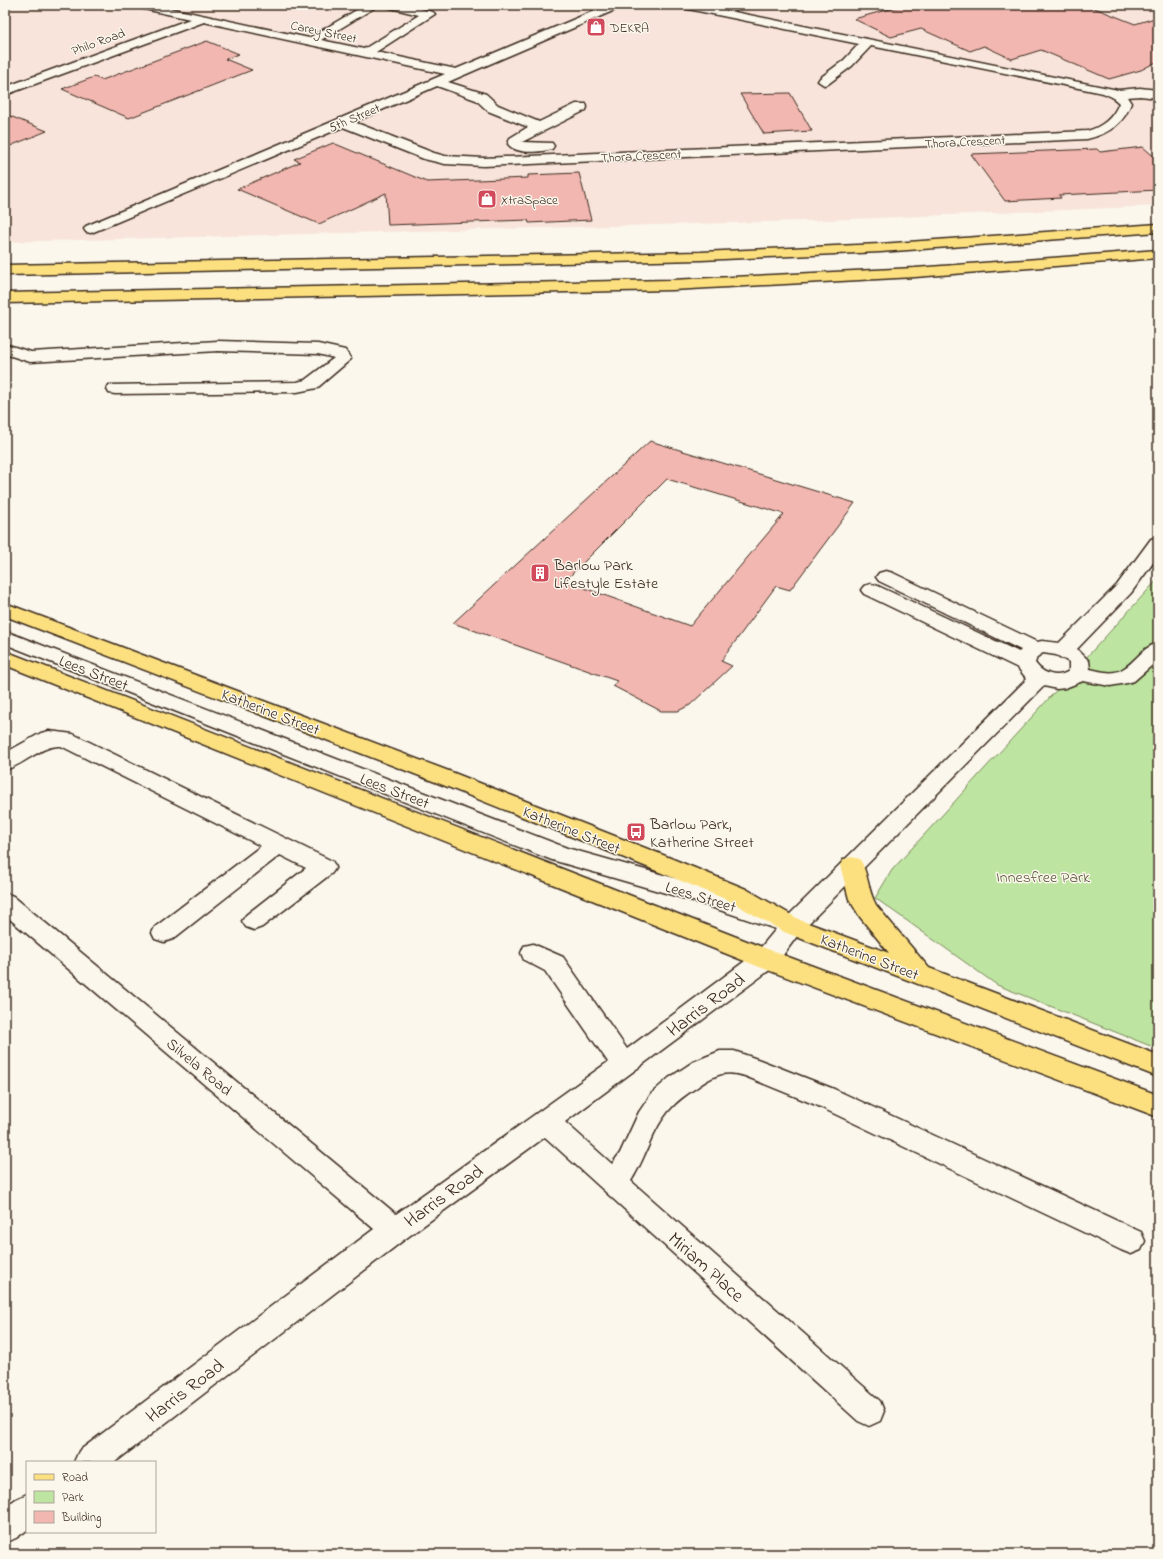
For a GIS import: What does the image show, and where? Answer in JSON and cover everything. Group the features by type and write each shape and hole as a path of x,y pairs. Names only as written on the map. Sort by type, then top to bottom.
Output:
{"main road":[{"path":"5,270 701,256 880,248 1158,228"},
{"path":"5,298 672,285 775,281 983,269 1158,254"},
{"name":"Katherine Street","path":"5,609 424,770 655,861 738,895 792,926 1158,1066"},
{"path":"5,658 766,959 1158,1106"},
{"path":"852,865 861,899 868,911 922,976"}],"street":[{"name":"Carey Street","path":"139,5 457,73"},
{"path":"310,42 373,5"},
{"path":"365,54 429,14 391,5"},
{"name":"5th Street","path":"91,229 618,5"},
{"path":"683,5 1095,88 1115,94 1140,92 1158,94"},
{"name":"Philo Road","path":"5,91 19,79 202,19"},
{"path":"824,81 848,62 868,42"},
{"path":"5,80 19,79"},
{"path":"437,82 481,96 493,108 539,127"},
{"name":"Thora Crescent","path":"342,122 445,160 484,162 1087,135 1104,130 1124,108 1125,103 1123,99 1115,94"},
{"path":"559,145 527,147 515,144 516,138 581,107"},
{"path":"5,349 30,357 218,346 318,349 339,353 343,359 311,384 298,387 115,389"},
{"path":"1064,650 1124,588 1158,543"},
{"path":"886,577 1033,663 1049,681 1063,682 1074,678 1079,674 1081,668 1080,662 1075,656 1064,650 1051,647 1033,663"},
{"path":"871,590 1033,663"},
{"name":"Lees Street","path":"5,637 560,854 699,894 792,926"},
{"path":"1079,674 1110,679 1127,676 1158,649"},
{"name":"Harris Road","path":"91,1461 395,1230 766,959 792,926 852,865 1033,663"},
{"path":"5,763 49,738 65,739 324,867 254,921"},
{"path":"164,933 279,844"},
{"name":"Silvela Road","path":"5,902 395,1230"},
{"path":"533,953 554,964 624,1064"},
{"path":"615,1183 630,1160 648,1120 661,1101 678,1086 702,1070 720,1062 734,1062 751,1066 825,1097 1131,1241"},
{"name":"Miriam Place","path":"545,1121 869,1411"},
{"path":"5,1527 26,1511"}],"shaded area":[{"path":"5,5 1158,5 1158,206 804,221 5,242"}],"green space":[{"name":"Innesfree Park","path":"1158,579 1158,1049 997,985 875,898 892,870"}],"building":[{"path":"904,5 1015,5 1019,7 1025,5 1087,5 1135,24 1158,17 1158,61 1141,70 1109,79 1041,50 1012,59 984,46 970,51 921,29 891,37 854,19"},
{"path":"207,41 239,54 225,59 252,70 129,118 62,89 94,77 102,80"},
{"path":"790,93 812,131 764,134 740,94"},
{"path":"5,114 47,131 5,148"},
{"path":"333,143 427,182 528,178 528,175 579,173 591,220 529,223 528,220 388,225 386,193 319,224 237,189 300,162 294,159"},
{"path":"1143,147 1158,160 1158,190 1059,195 1061,198 1005,201 971,154 1097,149 1100,152"},
{"name":"Barlow Park Lifestyle Estate","path":"650,441 855,503 790,590 776,586 721,661 732,666 690,705 678,711 661,711 613,686 617,681 453,623","holes":["667,479 784,514 690,626 565,581"]}],"place":[{"name":"DEKRA","path":"596,27"},
{"name":"XtraSpace","path":"487,199"},
{"name":"Barlow Park Lifestyle Estate","path":"540,573"},
{"name":"Barlow Park, Katherine Street","path":"636,832"}]}
